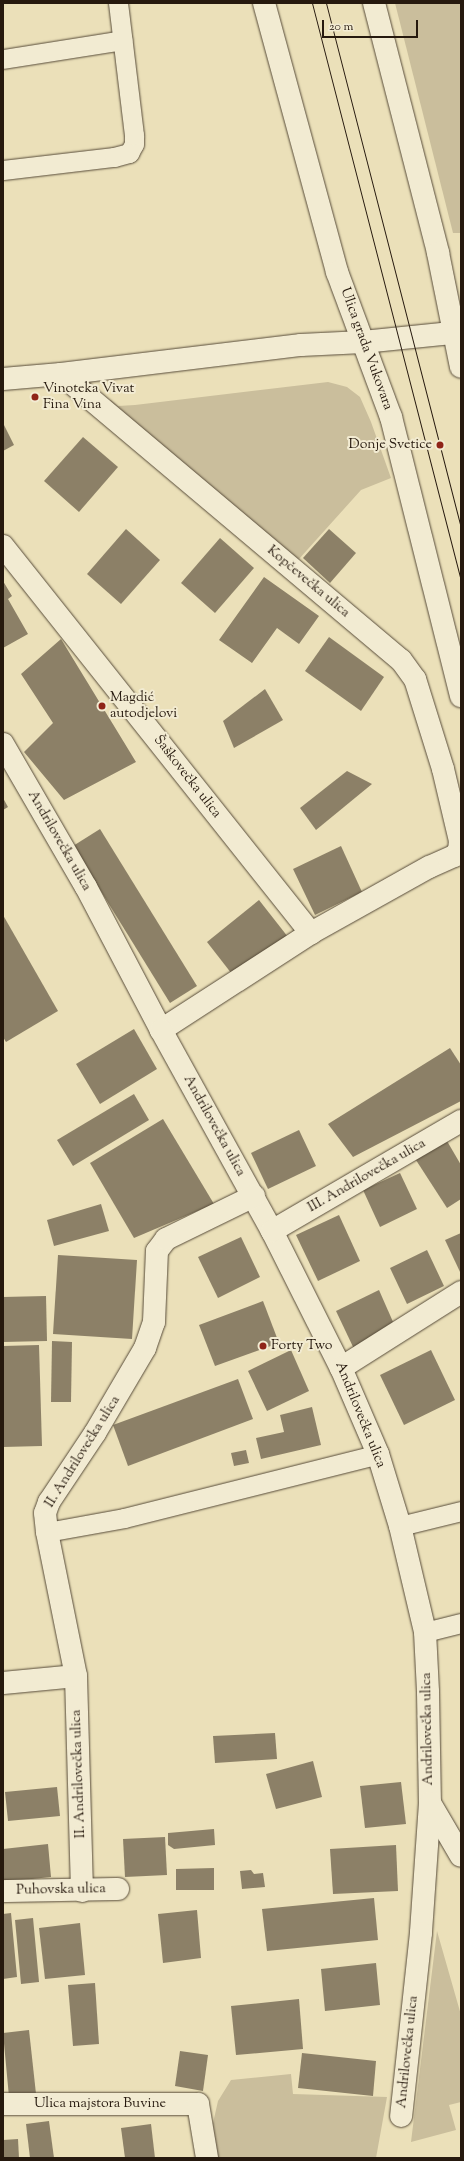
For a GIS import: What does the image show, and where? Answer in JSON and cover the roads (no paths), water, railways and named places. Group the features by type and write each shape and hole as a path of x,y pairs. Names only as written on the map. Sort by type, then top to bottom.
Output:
{"street":[{"name":"Ulica grada Vukovara","path":"264,3 337,272 391,417 461,696"},
{"path":"374,3 457,332 461,367"},
{"path":"3,380 301,345 362,342 457,332"},
{"name":"Kopčevečka ulica","path":"61,374 401,660 415,680 443,769 460,841 459,851 454,856 429,867 311,933"},
{"name":"Šaškovečka ulica","path":"3,546 311,933"},
{"name":"Andrilovečka ulica","path":"3,744 86,887 161,1030 272,1231 341,1368 378,1454 400,1526 425,1632 428,1692 430,1803 421,1933 401,2116"},
{"path":"161,1030 311,933"},
{"name":"III. Andrilovečka ulica","path":"272,1231 461,1121"},
{"name":"II. Andrilovečka ulica","path":"82,1891 76,1676 46,1532 45,1513 49,1502 95,1433 145,1348 154,1322 157,1252 166,1239 254,1196"},
{"path":"341,1368 461,1292"},
{"path":"3,1683 76,1676"},
{"path":"430,1803 461,1856"},
{"name":"Puhovska ulica","path":"3,1891 82,1891 118,1889"},
{"name":"Ulica majstora Buvine","path":"3,2104 198,2104 207,2158"}],"lane":[{"path":"3,170 114,157 129,153 134,144 134,135 118,3"},
{"path":"3,58 123,40"},
{"path":"46,1532 124,1518 378,1454"},
{"path":"400,1526 461,1511"},
{"path":"425,1632 461,1623"}],"tram line":[{"path":"312,3 461,581"},
{"path":"326,3 461,528"}],"place":[{"name":"Vinoteka Vivat Fina Vina","path":"35,397"},
{"name":"Donje Svetice","path":"440,445"},
{"name":"Magdić autodjelovi","path":"102,706"},
{"name":"Forty Two","path":"263,1346"}]}
